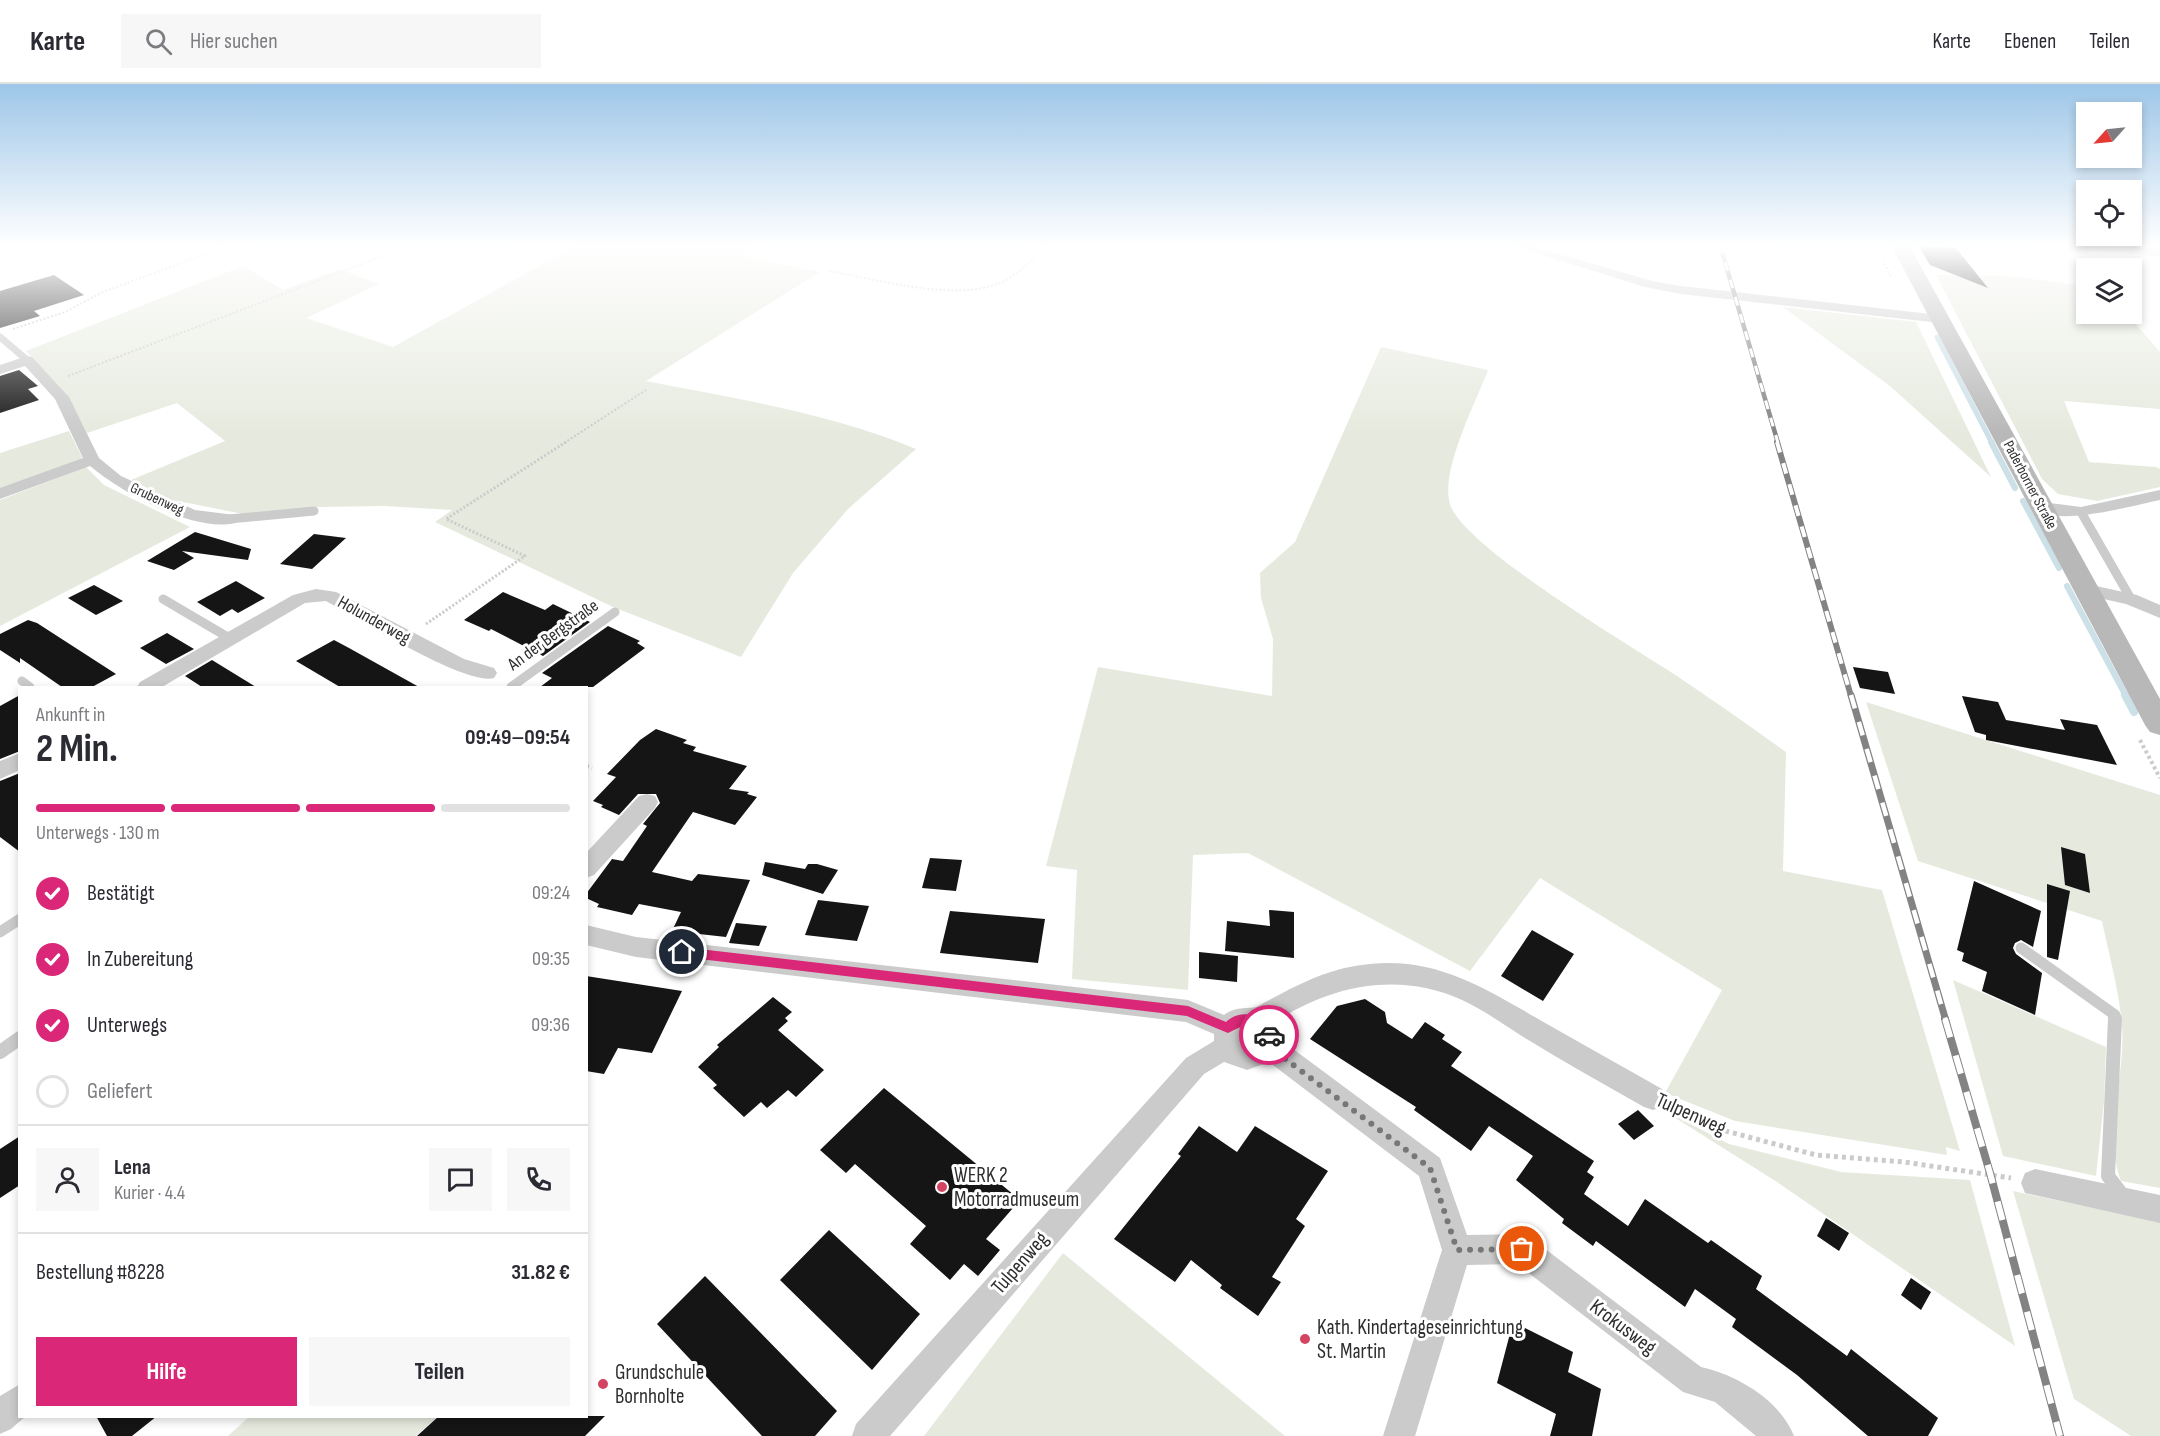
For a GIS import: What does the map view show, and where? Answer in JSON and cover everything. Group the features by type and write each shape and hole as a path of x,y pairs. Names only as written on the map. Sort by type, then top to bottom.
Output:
{"main road":[{"name":"Paderborner Straße","path":"1934,308 2160,725"}],"street":[{"path":"1843,308 1940,319"},
{"name":"Grubenweg","path":"27,360 62,397 92,460 115,479 192,515 229,519"},
{"path":"0,370 27,360"},
{"path":"0,494 92,460"},
{"path":"2042,507 2081,512 2160,495"},
{"path":"2087,590 2131,599 2160,612"},
{"name":"Holunderweg","path":"149,686 299,599 316,595 330,596 457,664 487,673"},
{"path":"0,771 18,761"},
{"path":"588,867 646,802"},
{"path":"588,935 636,947 1188,1011 1228,1037 1239,1056 1247,1058 1262,1054 1268,1046 1269,1035 1256,1021 1243,1018 1236,1020 1228,1037"},
{"name":"Tulpenweg","path":"1256,1021 1286,999 1332,981 1375,972 1423,976 1465,989 1653,1098"},
{"name":"Tulpenweg","path":"868,1436 1195,1066 1228,1037"},
{"path":"1268,1046 1430,1168 1457,1250 1399,1436"},
{"path":"2035,1183 2160,1209"},
{"name":"Krokusweg","path":"1457,1250 1522,1249 1694,1381 1723,1388 1763,1419 1778,1436"},
{"path":"0,1418 18,1402"}],"lane":[{"path":"0,337 27,360"},
{"path":"229,519 314,511"},
{"path":"2081,512 2131,599"},
{"path":"163,599 231,639"},
{"name":"An der Bergstraße","path":"512,686 615,612"},
{"path":"0,932 18,920"},
{"path":"2021,948 2115,1015 2108,1176 2128,1202"},
{"path":"0,1052 18,1039"}],"path":[{"path":"10,330 72,308"},
{"path":"50,383 246,308"},
{"path":"406,638 525,556 446,519 646,390"},
{"path":"588,766 592,768"},
{"name":"Tulpenweg","path":"1653,1098 1726,1131 1816,1155 1904,1162 1990,1173 2035,1183"}],"shaded area":[{"path":"136,308 327,308 306,318 393,347 463,308 762,308 646,381 817,416 883,436 916,449 848,509 793,573 741,657 613,607 435,522 452,510 384,506 319,507 248,515 173,500 131,480 225,441 177,403 87,433 67,395 26,351"},
{"path":"1784,308 1916,322 1991,477 1890,386"},
{"path":"1953,308 2076,308 2076,324 2136,324 2160,352 2160,409 2064,401 2089,462 2156,467 2160,469 2160,487 2097,501 2058,494 2042,479"},
{"path":"1381,347 1488,370 1460,437 1448,490 1450,504 1461,522 1484,545 1552,595 1677,676 1786,752 1783,871 1882,890 1960,1151 1946,1147 1947,1155 1735,1121 1665,1093 1722,990 1540,878 1470,971 1248,853 1193,855 1188,990 1072,979 1077,870 1046,866 1098,667 1272,696 1273,639 1261,598 1260,573 1295,542"},
{"path":"69,431 82,457 79,461 0,490 0,453"},
{"path":"86,467 104,485 190,527 0,626 0,500"},
{"path":"1866,702 2160,795 2160,1188 2121,1181 2116,1163 2114,1125 2121,1063 2122,1025 2102,921 1918,861"},
{"path":"1953,980 2106,1047 2104,1102 2096,1176 2003,1156"},
{"path":"1658,1107 1729,1144 1841,1172 1970,1180 2015,1346 1777,1182"},
{"path":"2013,1191 2160,1222 2160,1436 2131,1436 2074,1399"},
{"path":"1063,1253 1285,1436 924,1436"},
{"path":"248,1418 437,1418 416,1436 228,1436"}],"building":[{"path":"0,308 43,308 34,311 40,316 0,328"},
{"path":"19,370 38,386 28,389 39,400 0,413 0,376"},
{"path":"195,532 251,549 248,560 182,551 194,558 174,570 147,561"},
{"path":"314,534 346,538 312,569 280,564"},
{"path":"236,581 265,598 238,613 232,609 220,616 197,602"},
{"path":"94,585 123,601 96,615 68,598"},
{"path":"503,592 545,610 553,604 590,622 543,656 491,629 489,631 464,620"},
{"path":"28,620 37,623 116,674 94,686 61,686 20,658 20,663 0,650 0,634"},
{"path":"608,626 640,641 637,643 645,648 593,687 541,686 552,678 542,673"},
{"path":"167,633 194,649 166,664 140,648"},
{"path":"334,640 417,686 338,686 296,661"},
{"path":"212,660 254,686 200,686 185,676"},
{"path":"1853,667 1888,672 1895,694 1860,688"},
{"path":"18,696 18,752 0,759 0,706"},
{"path":"1962,696 1998,702 2006,720 2065,730 2060,719 2097,725 2117,765 1986,740 1986,735 1975,732"},
{"path":"656,729 687,740 683,743 696,747 693,751 747,766 729,789 749,792 747,794 757,797 735,825 693,812 652,872 692,881 698,874 750,880 726,937 672,931 681,912 639,904 632,915 597,907 599,904 588,899 588,891 612,859 623,861 647,826 643,824 660,803 656,794 638,794 619,815 593,801 616,777 607,774 640,740"},
{"path":"18,774 18,850 0,837 0,781"},
{"path":"2061,847 2085,854 2090,893 2065,885"},
{"path":"930,858 962,860 956,891 922,888"},
{"path":"765,862 805,869 808,864 817,864 838,870 823,894 762,875"},
{"path":"1974,881 2041,911 2033,947 2021,940 2015,943 2013,948 2016,954 2042,973 2035,1015 1982,991 1987,972 1962,961 1964,953 1957,950"},
{"path":"2047,884 2070,891 2058,960 2047,957"},
{"path":"818,900 869,906 857,941 805,935"},
{"path":"1269,910 1294,912 1294,958 1225,951 1227,921 1270,926"},
{"path":"950,911 1045,919 1038,963 940,953"},
{"path":"736,923 767,926 759,946 729,943"},
{"path":"1532,930 1574,954 1543,1001 1501,976"},
{"path":"1199,952 1238,956 1237,982 1199,978"},
{"path":"588,976 682,991 652,1053 618,1048 604,1074 588,1071"},
{"path":"773,997 792,1012 785,1018 788,1021 778,1030 824,1070 796,1097 788,1090 767,1108 761,1102 744,1117 713,1088 717,1085 698,1067 719,1047 717,1045"},
{"path":"1365,999 1385,1012 1387,1023 1412,1039 1425,1022 1445,1035 1442,1039 1462,1052 1451,1066 1594,1161 1587,1172 1594,1177 1584,1194 1628,1226 1645,1199 1708,1243 1711,1240 1762,1276 1756,1289 1847,1356 1851,1349 1938,1418 1928,1436 1868,1436 1797,1375 1732,1327 1736,1319 1695,1289 1685,1307 1596,1241 1593,1246 1562,1223 1564,1219 1516,1180 1533,1156 1489,1126 1471,1151 1414,1110 1416,1107 1310,1039 1337,1006"},
{"name":"WERK 2 Motorradmuseum","path":"884,1088 1020,1200 986,1239 1000,1250 978,1276 964,1264 950,1280 910,1244 926,1226 855,1164 846,1173 820,1150"},
{"path":"1638,1110 1654,1126 1634,1140 1618,1124"},
{"path":"1199,1126 1237,1152 1255,1126 1328,1171 1296,1219 1305,1226 1272,1277 1281,1282 1258,1316 1220,1288 1222,1285 1191,1260 1175,1282 1114,1239 1181,1156 1178,1154"},
{"path":"18,1137 18,1186 0,1198 0,1149"},
{"path":"1826,1218 1849,1233 1839,1251 1817,1236"},
{"path":"829,1230 920,1314 872,1370 780,1280"},
{"path":"705,1276 837,1411 815,1436 762,1436 657,1324"},
{"path":"1911,1278 1931,1292 1921,1310 1901,1295"},
{"path":"1513,1322 1573,1352 1568,1372 1601,1389 1592,1436 1550,1436 1556,1414 1497,1383"},
{"path":"605,1416 585,1436 417,1436 437,1418"},
{"path":"97,1418 154,1418 132,1436 107,1436"}],"waterway":[{"path":"1937,337 1992,443"},
{"path":"1991,442 2015,488"},
{"path":"2023,501 2059,568"},
{"path":"2067,586 2126,696"},
{"path":"2125,695 2134,712"}],"railway":[{"path":"1738,308 1778,443"},
{"path":"1777,442 1851,696"},
{"path":"1851,695 1946,1021"},
{"path":"1945,1019 1990,1173 2060,1436"}],"way so far":[{"path":"1269,1035 1268,1046 1430,1168 1457,1250 1522,1249"}],"place":[{"name":"WERK 2 Motorradmuseum","path":"942,1187"},
{"name":"Kath. Kindertageseinrichtung St. Martin","path":"1305,1339"},
{"name":"Grundschule Bornholte","path":"603,1384"}],"route":[{"path":"682,952 1188,1011 1228,1028 1236,1020 1251,1019 1265,1028 1269,1035"}]}
